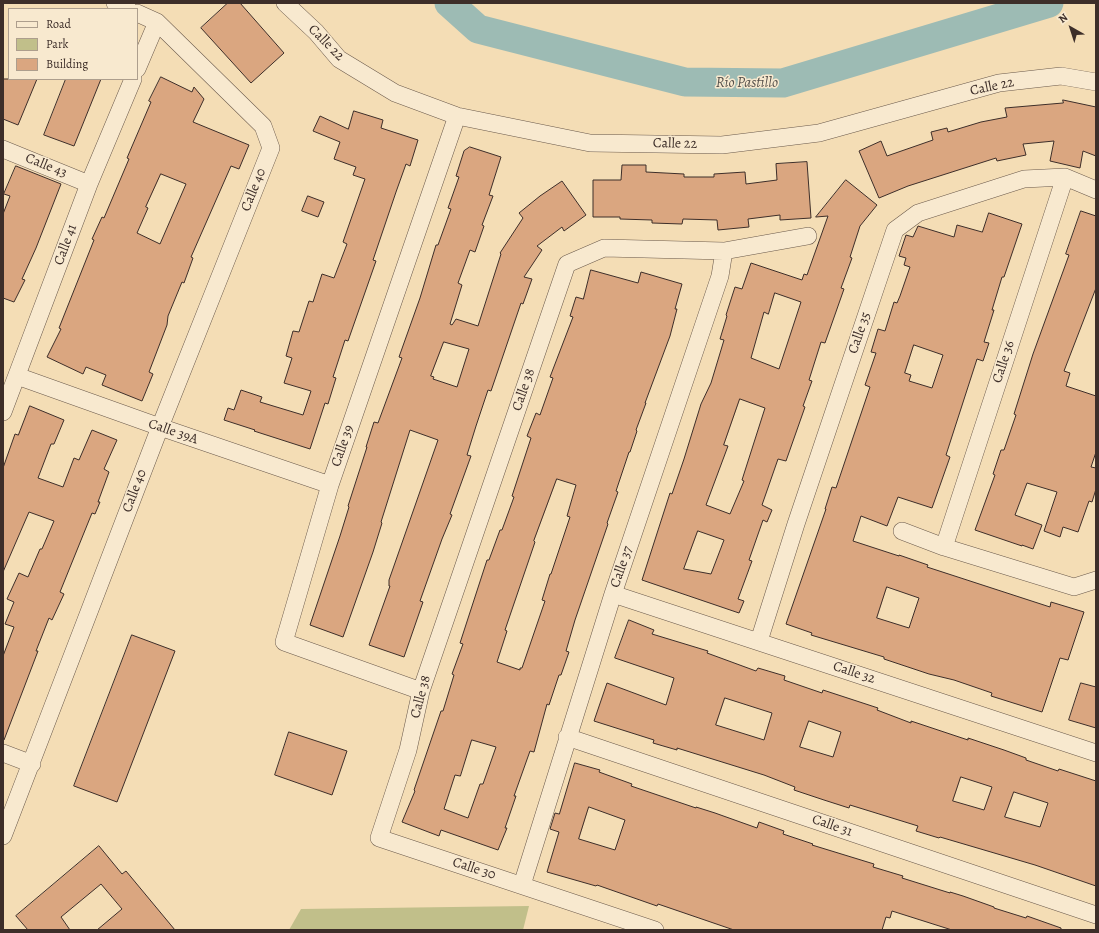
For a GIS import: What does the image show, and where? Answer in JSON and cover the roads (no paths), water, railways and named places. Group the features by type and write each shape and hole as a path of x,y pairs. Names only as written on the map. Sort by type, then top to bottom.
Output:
{"street":[{"path":"115,3 126,8"},
{"name":"Calle 22","path":"285,3 316,32 339,59 395,93 457,116 590,143 722,145 819,134 999,82 1061,76 1096,82"},
{"path":"138,13 157,22 138,67"},
{"name":"Calle 40","path":"3,836 32,764 160,427 271,148 263,126 157,22"},
{"name":"Calle 41","path":"3,412 89,184 133,80"},
{"name":"Calle 39","path":"421,691 284,642 330,485 457,116"},
{"name":"Calle 43","path":"3,149 89,184"},
{"name":"Calle 35","path":"759,642 799,516 895,230 918,213 1024,179 1064,177 1096,190"},
{"name":"Calle 36","path":"944,547 1064,177"},
{"name":"Calle 38","path":"408,750 421,691 567,264 604,248 724,251 808,236"},
{"name":"Calle 37","path":"522,885 612,594 720,276 724,251"},
{"name":"Calle 39A","path":"17,376 330,485"},
{"path":"902,530 944,547 1074,587 1096,580"},
{"name":"Calle 32","path":"612,594 1096,753"},
{"name":"Calle 31","path":"567,737 1096,915"},
{"name":"Calle 30","path":"408,750 379,838 655,930"},
{"path":"3,753 32,764"}],"waterway":[{"name":"Río Pastillo","path":"449,3 478,29 685,82 783,83 1049,3"}]}
